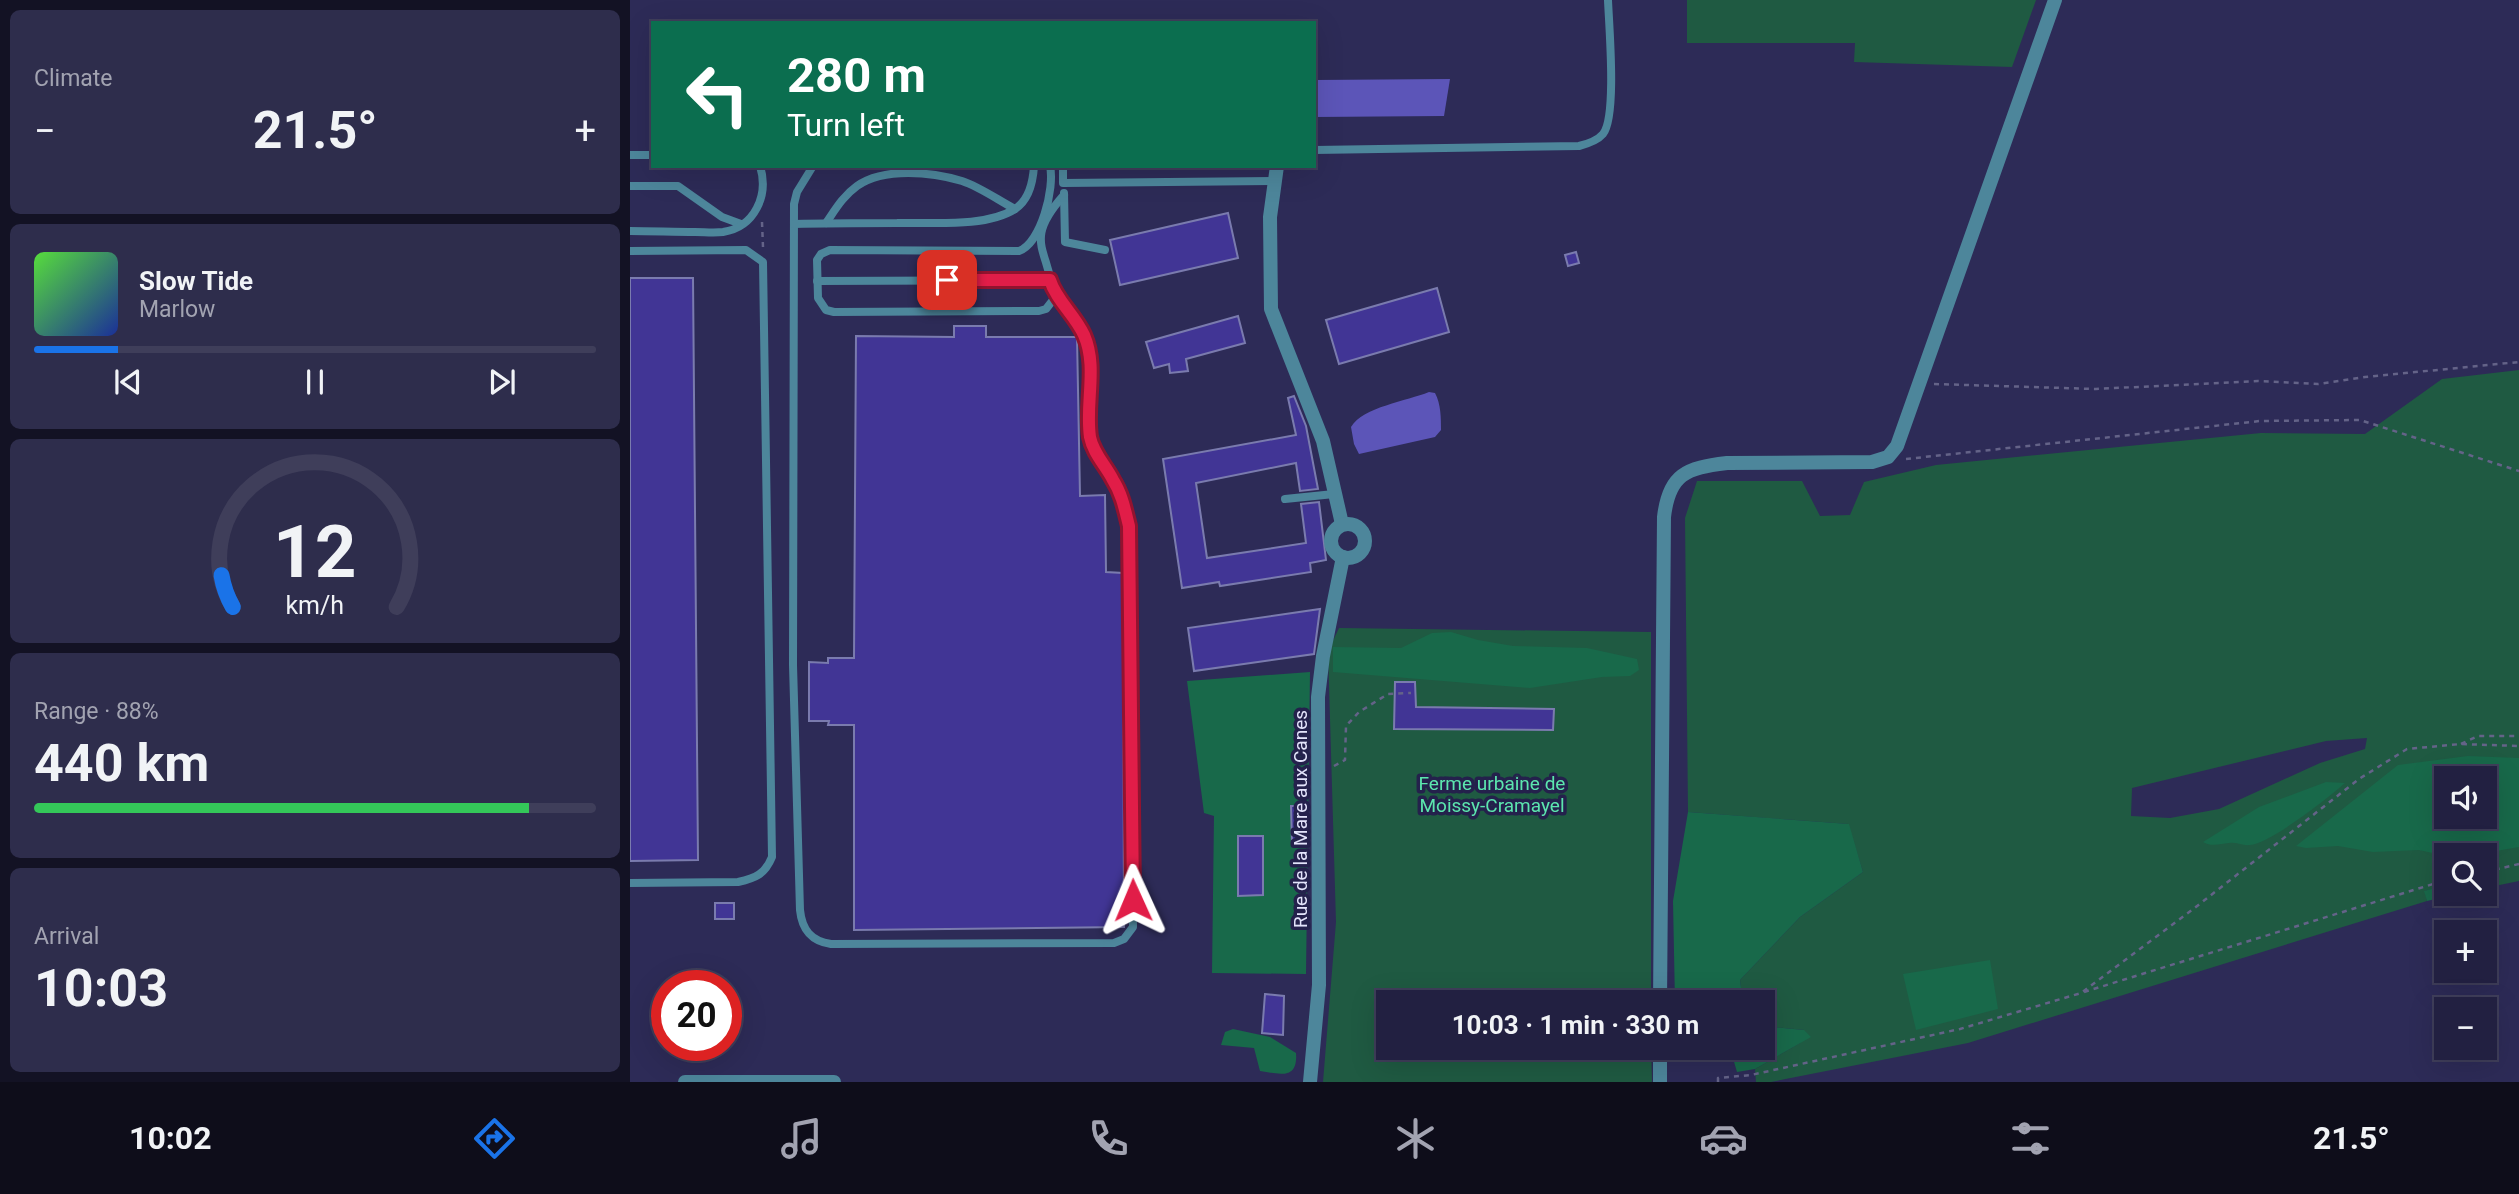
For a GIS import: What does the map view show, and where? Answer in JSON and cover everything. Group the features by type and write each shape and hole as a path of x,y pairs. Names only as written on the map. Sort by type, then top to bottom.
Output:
{"street":[{"path":"1660,990 1666,497 1674,482 1686,471 1704,466 1727,463 1872,462 1888,457 1898,446 2055,0"},
{"path":"1277,168 1270,217 1271,309 1323,441 1342,524"},
{"path":"1342,524 1354,524 1365,537 1365,543 1357,555 1343,557 1335,552 1330,544 1332,534 1342,524"},
{"name":"Rue de la Mare aux Canes","path":"1310,1082 1319,985 1318,697 1323,656 1343,557"},
{"path":"1660,1060 1660,1082"},
{"path":"685,1082 834,1082"}],"lane":[{"path":"1316,150 1579,146 1593,142 1603,134 1611,106 1608,0"},
{"path":"630,155 651,155"},
{"path":"630,231 724,232 741,224 752,216 761,201 764,187 760,168"},
{"path":"812,168 796,192 794,224 793,665 801,922 806,931 819,942 1114,943 1124,939 1133,927 1129,526 1122,499 1090,438 1090,357 1084,335 1051,284"},
{"path":"794,224 970,222 998,216 1015,209 1026,198 1033,181 1034,168"},
{"path":"1050,168 1052,184 1049,199 1032,241 1026,248 1018,251 830,250 821,254 817,260 821,305 834,312 1046,309 1053,300 1040,236 1048,213 1064,195"},
{"path":"1063,168 1065,242 1105,250"},
{"path":"826,223 842,199 858,185 897,174 928,174 963,181 1015,209"},
{"path":"1063,183 1276,181"},
{"path":"630,186 678,186 722,218 741,224"},
{"path":"630,251 746,250 763,262 772,857 767,868 755,878 738,882 630,883"},
{"path":"817,281 1051,284"},
{"path":"1285,499 1334,494"}],"path":[{"path":"761,201 763,262"},
{"path":"1920,383 2096,390 2258,381 2318,384 2519,362"},
{"path":"1899,460 2260,421 2360,420 2519,471"},
{"path":"1317,768 1335,766 1345,760 1346,726 1359,712 1388,694 1411,693"},
{"path":"2460,744 2478,736 2519,736"},
{"path":"2081,993 2184,917 2359,779 2407,749 2460,744 2519,746"},
{"path":"2497,869 2519,864"},
{"path":"1718,1082 1718,1078 1751,1074 1960,1029 2434,884"}],"green space":[{"path":"1687,0 2036,0 2012,67 1854,62 1855,43 1687,43"},
{"path":"2519,370 2519,881 2497,886 2497,843 2434,843 2434,888 2425,891 2427,901 1968,1043 1771,1082 1756,1082 1755,1069 1775,1060 1775,1057 1800,1043 1804,1030 1775,1027 1775,990 1741,990 1740,980 1800,917 1863,872 1848,824 1688,812 1685,518 1697,481 1802,481 1820,516 1850,515 1864,482 1936,465 2261,433 2365,434 2442,379","holes":["2367,738 2365,749 2320,763 2219,809 2170,818 2131,816 2132,788 2326,741"]},
{"name":"Ferme urbaine de Moissy-Cramayel","path":"1339,628 1651,632 1651,990 1376,990 1376,1060 1651,1060 1652,1082 1323,1082 1336,922 1328,651"},
{"path":"1451,632 1513,646 1587,648 1637,659 1639,670 1630,676 1602,677 1530,688 1333,672 1333,647 1401,648 1432,633"},
{"path":"1310,672 1306,974 1212,973 1214,816 1204,813 1187,681"},
{"path":"2468,756 2519,758 2519,847 2497,851 2497,843 2434,843 2434,853 2419,850 2373,852 2338,846 2296,846 2398,765"},
{"path":"2326,782 2345,783 2271,837 2250,845 2212,845 2203,842 2259,807"},
{"path":"1688,812 1849,824 1863,872 1800,917 1740,980 1741,990 1675,990 1673,901"},
{"path":"2434,888 2434,899 2427,901 2424,891"},
{"path":"1990,960 1998,1009 1916,1030 1903,974"},
{"path":"1775,1027 1804,1030 1811,1037 1775,1058"},
{"path":"1233,1029 1270,1037 1296,1053 1294,1068 1286,1073 1260,1071 1254,1048 1221,1045 1225,1032"},
{"path":"1734,1060 1771,1060 1755,1069 1737,1072"}],"shaded area":[{"path":"1450,79 1444,116 1316,117 1316,80"},
{"path":"1429,392 1435,393 1440,411 1441,430 1435,437 1359,454 1351,427 1357,420 1375,410"}],"building":[{"path":"1228,213 1238,258 1120,285 1110,240"},
{"path":"1576,252 1579,263 1568,266 1565,255"},
{"path":"630,278 693,278 698,860 630,861"},
{"path":"1437,288 1449,332 1339,364 1326,320"},
{"path":"1238,316 1245,343 1186,359 1188,371 1170,373 1169,364 1154,368 1146,342"},
{"path":"954,326 986,326 986,337 1077,337 1080,496 1105,495 1106,572 1123,573 1124,927 854,930 854,725 828,725 829,721 809,721 809,662 828,663 828,658 854,658 856,336 954,337"},
{"path":"1294,396 1306,426 1318,489 1300,491 1296,463 1196,483 1207,558 1306,543 1301,504 1319,502 1326,560 1310,563 1311,572 1220,586 1219,582 1182,588 1163,459 1296,435 1288,398"},
{"path":"1320,609 1314,654 1194,671 1188,628"},
{"path":"1395,682 1415,682 1416,707 1554,709 1553,730 1394,729"},
{"path":"1291,806 1306,806 1306,844 1292,844"},
{"path":"1238,836 1263,836 1263,895 1238,896"},
{"path":"715,903 734,903 734,919 715,919"},
{"path":"1265,994 1284,996 1283,1035 1262,1033"}],"route":[{"path":"947,280 1050,280 1053,289 1074,316 1084,335 1090,357 1090,438 1122,499 1129,526 1133,900"}]}
